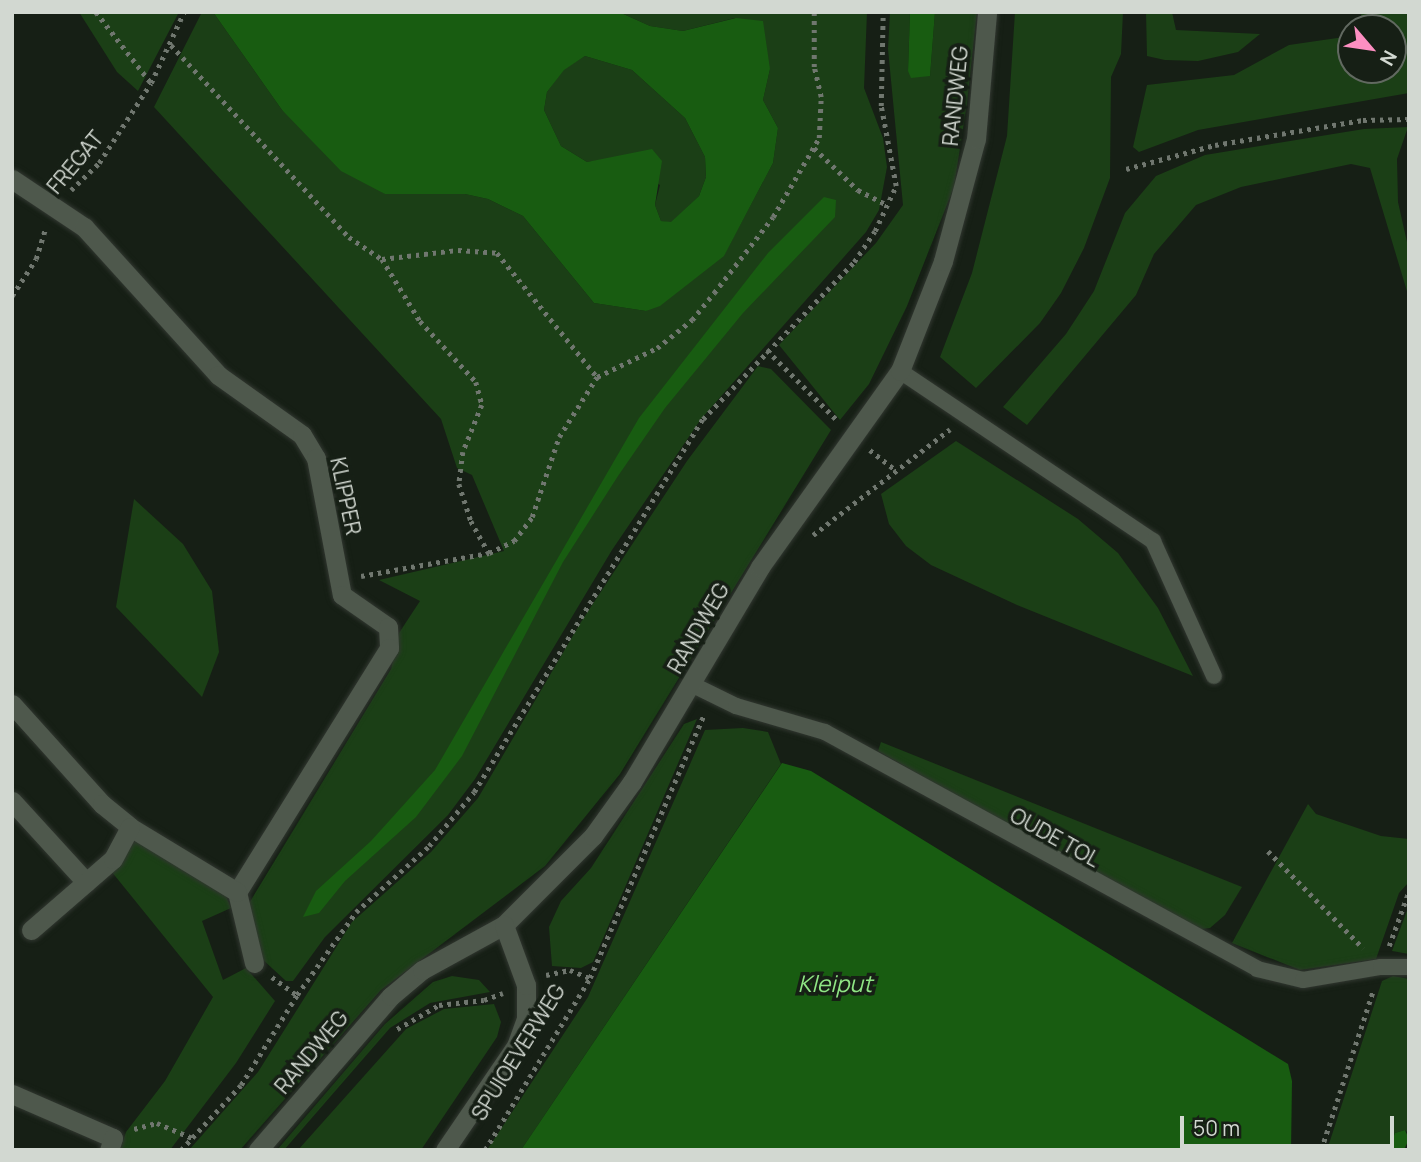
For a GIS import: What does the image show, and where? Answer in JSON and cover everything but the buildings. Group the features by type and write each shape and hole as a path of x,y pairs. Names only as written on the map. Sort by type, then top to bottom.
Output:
{"street":[{"name":"RANDWEG","path":"258,1150 391,996 422,970 504,925 593,836 691,684 760,566 900,371 943,261 976,139 987,12"},
{"name":"KLIPPER","path":"12,179 84,227 218,375 302,435 316,458 342,595 388,627 388,648 237,892"},
{"path":"12,705 102,804 130,827 237,892 254,963"},
{"path":"12,801 86,882"},
{"path":"31,930 113,859 130,827"},
{"name":"SPUIOEVERWEG","path":"445,1150 516,1046 526,1019 526,985 504,925"},
{"path":"12,1094 111,1144"}],"lane":[{"path":"900,371 1153,541 1214,676"},
{"name":"OUDE TOL","path":"691,684 736,706 825,732 1257,969 1303,980 1381,967 1409,967"}],"path":[{"path":"96,12 151,83"},
{"name":"FREGAT","path":"12,296 36,259 56,208 99,163 151,83 171,45 184,12"},
{"path":"340,580 489,553 514,541 532,517 558,437 597,377 657,348 692,320 773,217 814,148 819,138 821,97 814,67 814,12"},
{"name":"RANDWEG","path":"181,1150 242,1085 296,995 356,912 429,846 474,792 703,419 854,262 895,186 881,106 883,12"},
{"path":"171,45 349,237 382,259 420,321 476,382 482,405 463,452 459,484 471,521 489,553"},
{"path":"1126,169 1215,145 1363,120 1409,119"},
{"path":"814,148 858,190 887,205"},
{"path":"382,259 458,250 497,253 597,377"},
{"path":"767,350 801,384"},
{"path":"1268,851 1381,967"},
{"path":"1321,1150 1409,891"},
{"name":"SPUIOEVERWEG","path":"485,1150 590,978"},
{"path":"111,1144 157,1123 192,1139"}],"shaded area":[{"path":"79,12 179,12 138,91 117,72"},
{"path":"202,12 213,12 282,110 385,194 465,194 488,199 523,216 594,303 646,311 724,255 773,163 778,128 763,100 770,69 735,18 683,31 650,26 619,12 867,12 864,88 883,138 887,167 879,210 866,232 701,419 612,550 475,779 448,815 325,937 293,981 286,981 261,958 248,905 391,669 399,633 420,601 379,580 504,551 472,475 457,468 441,419 154,107"},
{"path":"890,12 910,12 908,71 930,76 935,12 977,12 967,103 954,187 907,306 869,384 840,420 779,345 876,243 903,205 888,49"},
{"path":"1015,12 1123,12 1121,54 1111,77 1110,178 1084,248 1061,293 1040,323 976,388 940,357 972,273 1007,136"},
{"path":"1146,12 1172,12 1176,30 1260,34 1238,52 1198,61 1165,60 1147,56"},
{"path":"1409,12 1409,93 1198,130 1139,152 1133,147 1147,85 1234,75 1289,45 1337,38 1337,84 1407,84 1407,14 1361,14"},
{"path":"585,56 632,70 685,118 705,157 706,177 699,196 671,223 661,221 655,205 660,185 616,158 587,162 561,146 544,110 547,92 564,69"},
{"path":"1408,127 1397,159 1398,202 1409,251 1409,298 1370,168 1351,164 1241,187 1196,205 1154,254 1136,295 1027,425 1003,407 1066,334 1094,291 1125,213 1156,176 1205,155 1364,129"},
{"path":"758,366 771,369 831,430 620,774 545,866 381,990 240,1150 189,1150 258,1072 352,922 431,852 478,798 581,622 687,461"},
{"path":"956,441 1078,519 1118,553 1158,608 1193,676 1017,605 931,565 906,546 889,524 881,494"},
{"path":"134,499 183,544 212,591 219,652 202,697 116,607"},
{"path":"697,719 593,962 581,968 552,966 549,927 561,901 591,868 684,724"},
{"path":"743,728 768,732 781,764 521,1150 487,1150 588,997 705,730"},
{"path":"881,742 1242,887 1225,915 1210,928 1194,930 878,751"},
{"path":"1308,804 1316,814 1381,836 1409,839 1409,882 1399,893 1376,959 1300,970 1232,943"},
{"path":"135,840 226,896 231,908 202,921 223,980 246,968 275,1001 236,1063 170,1150 120,1150 126,1132 165,1081 213,997 107,866"},
{"path":"1409,905 1409,954 1392,951"},
{"path":"452,976 479,980 490,992 430,1003 390,1028 284,1150 277,1150 385,1024 433,982"},
{"path":"1393,976 1409,979 1409,1134 1405,1130 1395,1133 1388,1150 1327,1150 1382,981"},
{"path":"494,1004 501,1022 497,1037 421,1150 298,1150 406,1029 444,1009"}],"water":[{"path":"213,12 619,12 650,26 683,31 736,18 763,21 770,69 763,100 778,128 773,163 724,256 660,306 646,311 594,303 523,216 488,199 465,194 385,194 341,171 282,110","holes":["585,56 632,70 685,118 705,157 706,177 699,196 671,222 661,221 655,205 662,161 652,149 587,162 561,146 544,110 547,92 564,70"]},
{"path":"910,12 935,12 930,76 911,78 908,71"},
{"path":"824,197 836,200 835,217 743,313 665,408 618,476 563,562 462,756 416,817 345,881 319,913 303,917 316,891 371,841 435,770 639,418 768,253"},
{"name":"Kleiput","path":"782,763 811,771 1288,1064 1292,1081 1291,1150 521,1150"},
{"path":"1405,1130 1409,1139 1404,1150 1388,1150 1395,1133"}]}
